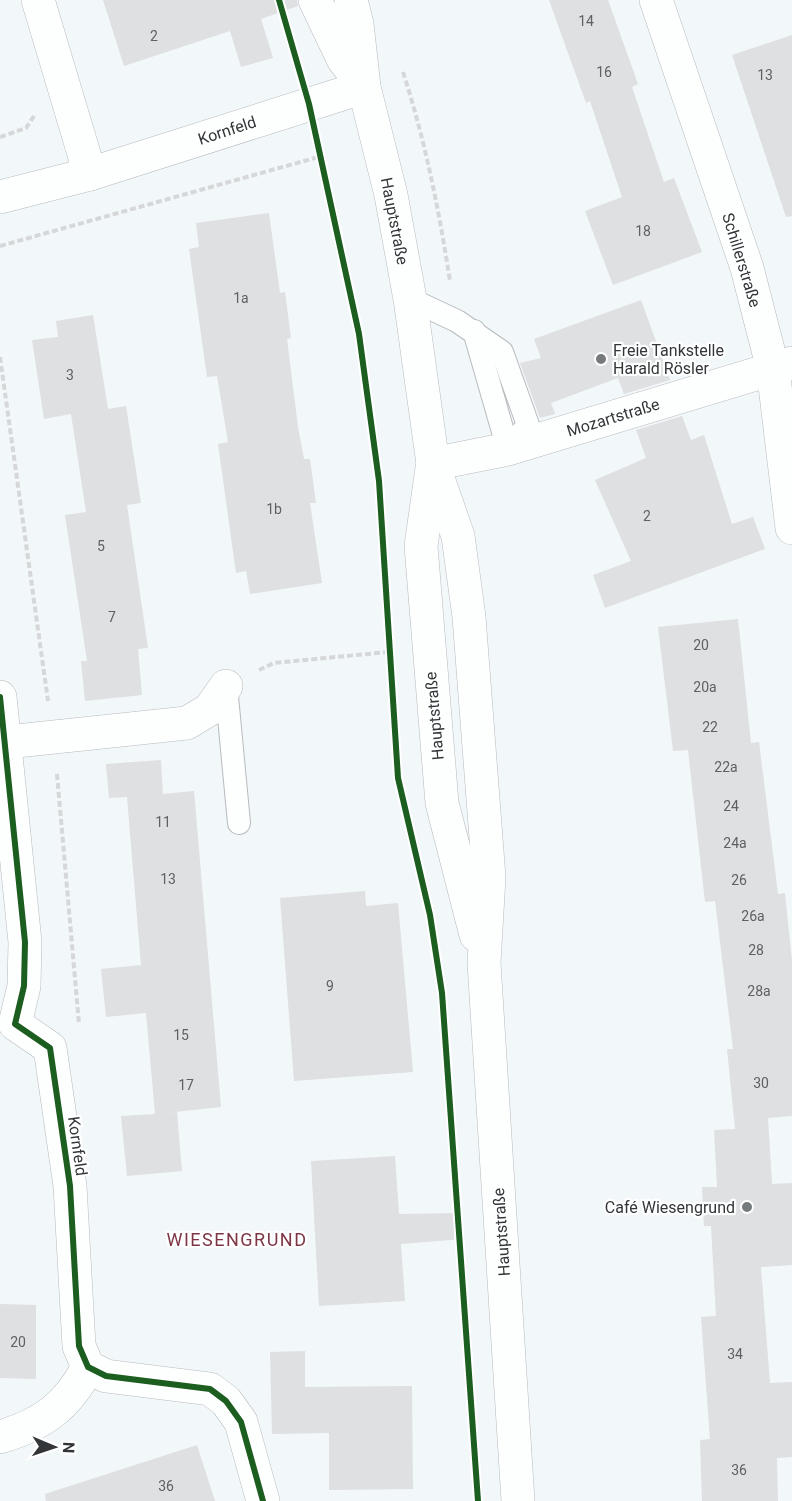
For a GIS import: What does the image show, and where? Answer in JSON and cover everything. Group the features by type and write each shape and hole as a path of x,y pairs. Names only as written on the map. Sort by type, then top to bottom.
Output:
{"street":[{"path":"38,0 90,174"},
{"name":"Hauptstraße","path":"315,0 343,59 364,87"},
{"name":"Hauptstraße","path":"351,0 357,24 364,87 392,195 410,300 433,464 458,536 469,617 489,877 484,963 518,1501"},
{"name":"Schillerstraße","path":"656,0 782,366 792,528"},
{"name":"Kornfeld","path":"0,197 90,174 364,87"},
{"name":"Mozartstraße","path":"433,464 508,449 782,366"},
{"name":"Hauptstraße","path":"433,464 421,546 441,792 484,963"},
{"path":"7,742 187,723 210,709 226,686"},
{"name":"Kornfeld","path":"0,697 7,742 25,942 24,986 7,1026 50,1048 70,1186 79,1346 88,1367"},
{"path":"0,1437 28,1429 60,1407 76,1390 88,1367 106,1376 210,1389 226,1401 241,1422 263,1501"}],"lane":[{"path":"410,300 474,331 502,352 528,425 508,449"},
{"path":"226,686 239,823"}],"path":[{"path":"0,246 322,156"},
{"path":"0,357 53,737 79,1028"},
{"path":"226,686 274,663 388,652"}],"building":[{"path":"103,0 297,0 298,6 261,19 273,58 241,67 230,31 124,66"},
{"path":"549,0 608,0 638,84 632,87 664,182 674,178 702,252 613,285 585,211 622,197 590,101 586,103"},
{"path":"792,35 792,216 786,217 732,55"},
{"path":"269,213 280,293 285,292 291,338 287,339 298,427 304,459 310,459 316,503 310,503 322,583 250,594 246,571 236,573 218,444 228,442 217,376 207,377 189,249 199,247 196,223"},
{"name":"Freie Tankstelle Harald Rösler","path":"641,300 670,380 624,394 618,378 551,403 555,414 540,418 520,363 541,358 534,339"},
{"path":"93,315 108,409 126,406 141,503 127,505 148,648 138,649 142,695 85,701 81,661 87,661 65,515 86,512 71,414 44,419 32,340 58,337 56,321"},
{"path":"682,416 691,440 704,435 732,524 753,517 765,549 605,608 593,575 631,561 595,480 646,458 636,430"},
{"path":"738,619 751,743 759,742 778,894 785,893 792,961 792,1116 768,1118 772,1184 792,1183 792,1265 761,1267 770,1383 792,1382 792,1457 777,1458 778,1501 702,1501 700,1440 710,1439 701,1317 716,1316 711,1226 704,1226 702,1187 717,1187 714,1130 735,1129 727,1049 733,1049 715,901 705,902 688,750 673,751 658,627"},
{"path":"161,760 163,794 194,791 221,1107 165,1113 177,1112 182,1171 127,1176 121,1116 155,1114 146,1013 106,1017 101,969 141,965 127,797 109,798 106,764"},
{"path":"365,891 366,906 398,903 413,1072 294,1081 280,898"},
{"path":"395,1156 399,1214 462,1213 463,1239 401,1244 405,1301 319,1306 311,1161"},
{"path":"0,1304 36,1305 36,1379 0,1378"},
{"path":"305,1351 305,1387 412,1386 413,1489 329,1490 329,1433 272,1434 270,1352"},
{"path":"197,1445 215,1501 46,1501 45,1494"}],"cycle path":[{"path":"279,0 309,104 359,334 379,481 398,778 430,915 442,993 478,1501"},
{"path":"0,697 25,942 24,986 15,1024 50,1048 70,1186 79,1346 88,1367 106,1376 210,1389 226,1401 241,1422 263,1501"}],"place":[{"name":"Freie Tankstelle Harald Rösler","path":"601,359"},
{"name":"Café Wiesengrund","path":"747,1207"}],"district":[{"name":"WIESENGRUND","path":"237,1240"}]}
